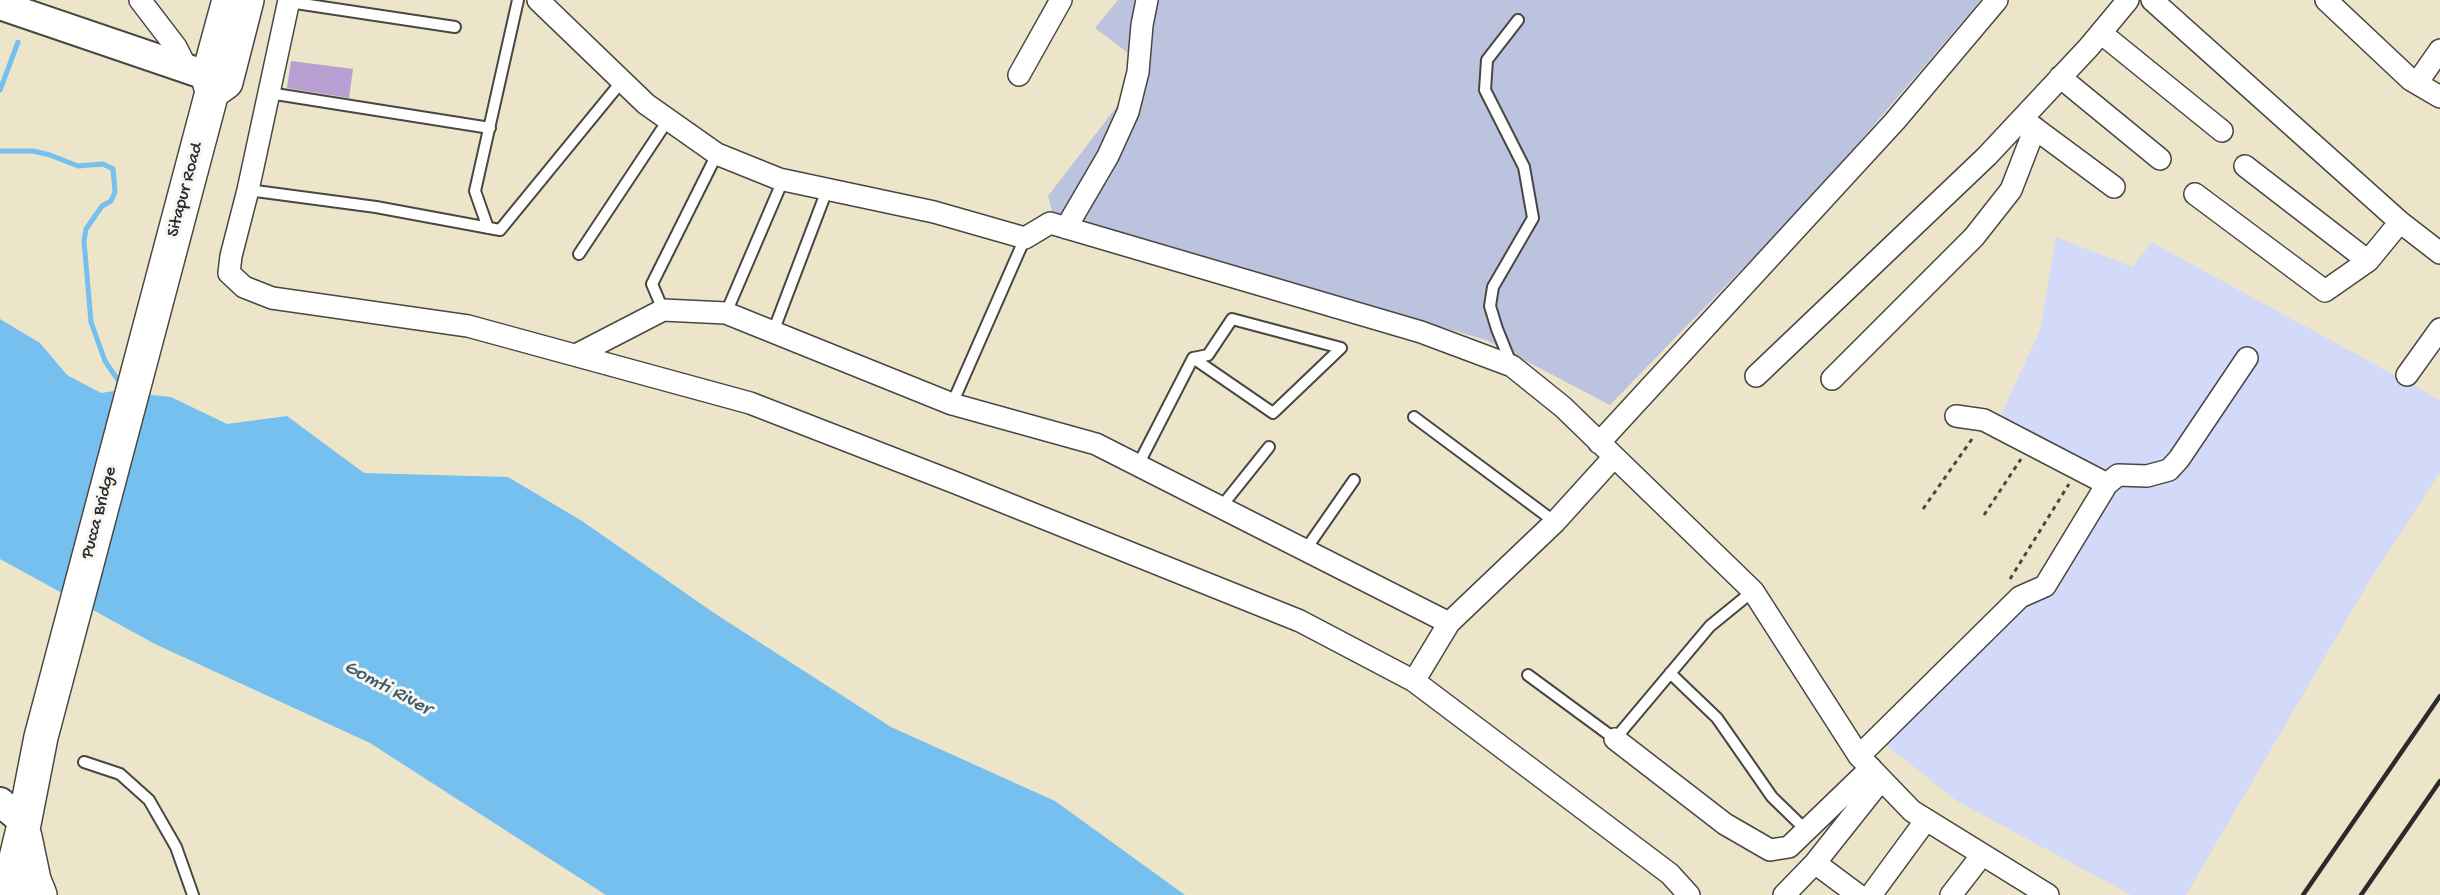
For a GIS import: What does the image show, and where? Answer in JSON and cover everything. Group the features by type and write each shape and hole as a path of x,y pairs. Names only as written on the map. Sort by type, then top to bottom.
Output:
{"main road":[{"name":"Sitapur Road","path":"159,289 229,0"},
{"name":"Sitapur Road","path":"208,80 247,0"},
{"path":"0,5 208,80"},
{"name":"Pucca Bridge","path":"16,818 41,737 159,289"},
{"path":"7,873 16,818"},
{"path":"16,818 40,895"}],"street":[{"path":"140,0 176,47 208,80"},
{"path":"538,0 646,104 717,154 783,180 934,212 1024,238 1050,223 1421,332 1512,366 1563,406 1753,591 1870,768 1912,811 2038,893"},
{"path":"1019,75 1061,0"},
{"path":"1066,228 1108,156 1128,112 1138,72 1142,25 1147,0"},
{"path":"1414,681 1449,623 1555,522 1606,450 1895,121 1997,0"},
{"path":"1832,379 1974,237 2012,190 2029,124 2060,77 2128,0"},
{"path":"2152,0 2400,222 2440,253"},
{"path":"2326,0 2417,83 2440,97"},
{"path":"289,1 248,190 231,255 229,273 244,287 272,298 468,326 750,403 1300,621 1414,681 1670,874 1689,895"},
{"path":"2101,33 2223,131"},
{"path":"2417,83 2440,50"},
{"path":"2060,77 2160,159"},
{"path":"2029,124 2114,187"},
{"path":"1756,376 1987,156 2029,124"},
{"path":"2245,166 2368,261"},
{"path":"2195,194 2325,291 2368,261 2400,222"},
{"path":"576,355 663,310 726,313 952,404 1096,444 1449,623"},
{"path":"2407,375 2440,329"},
{"path":"1615,739 1725,824 1770,850 1789,847 1870,768 2020,597 2045,586 2107,484 2118,475 2147,476 2169,470 2179,459 2247,358"},
{"path":"1956,416 1984,420 2107,484"},
{"path":"1784,895 1815,863 1870,768"},
{"path":"1870,895 1926,820"},
{"path":"1951,895 1982,855"},
{"path":"1815,863 1858,895"}],"lane":[{"path":"488,228 476,191 518,0"},
{"path":"289,1 454,27"},
{"path":"1512,366 1490,306 1493,287 1533,218 1524,167 1485,90 1487,60 1518,20"},
{"path":"248,190 376,207 500,230 622,81"},
{"path":"269,93 490,128"},
{"path":"579,254 668,120"},
{"path":"663,310 652,284 717,154"},
{"path":"726,313 783,180"},
{"path":"773,332 827,190"},
{"path":"952,404 1024,238"},
{"path":"1232,319 1341,348 1273,413 1193,358 1208,355 1232,319"},
{"path":"1138,465 1193,358"},
{"path":"1414,417 1555,522"},
{"path":"1221,507 1269,447"},
{"path":"1306,549 1354,480"},
{"path":"1528,675 1615,739 1710,626 1753,591"},
{"path":"1670,673 1718,718 1772,797 1806,830"},
{"path":"84,762 120,774 149,800 176,847 193,895"}],"path":[{"path":"1923,509 1984,420"},
{"path":"1984,515 2030,445"},
{"path":"2010,579 2078,470"}],"shaded area":[{"path":"1118,0 1981,0 1813,196 1610,405 1486,340 1053,215 1048,196 1138,79 1144,65 1095,28"},
{"path":"2056,237 2133,267 2151,242 2440,400 2440,472 2368,583 2186,895 2131,895 1957,801 1884,743 2025,603 2104,478 2001,415 2040,330"}],"water":[{"name":"Gomti River","path":"0,319 40,343 67,375 101,393 114,391 171,397 227,424 287,416 364,473 508,477 582,521 714,613 891,727 1055,801 1185,895 606,895 370,743 155,644 0,559"}],"building":[{"path":"291,61 353,69 349,98 287,88"}],"waterway":[{"path":"0,90 18,42"},
{"path":"0,151 33,151 78,166 103,164 113,169 115,192 111,201 102,206 86,229 84,241 91,322 105,361 122,386"}],"railway":[{"path":"2303,895 2440,696"},
{"path":"2361,895 2440,781"}]}
